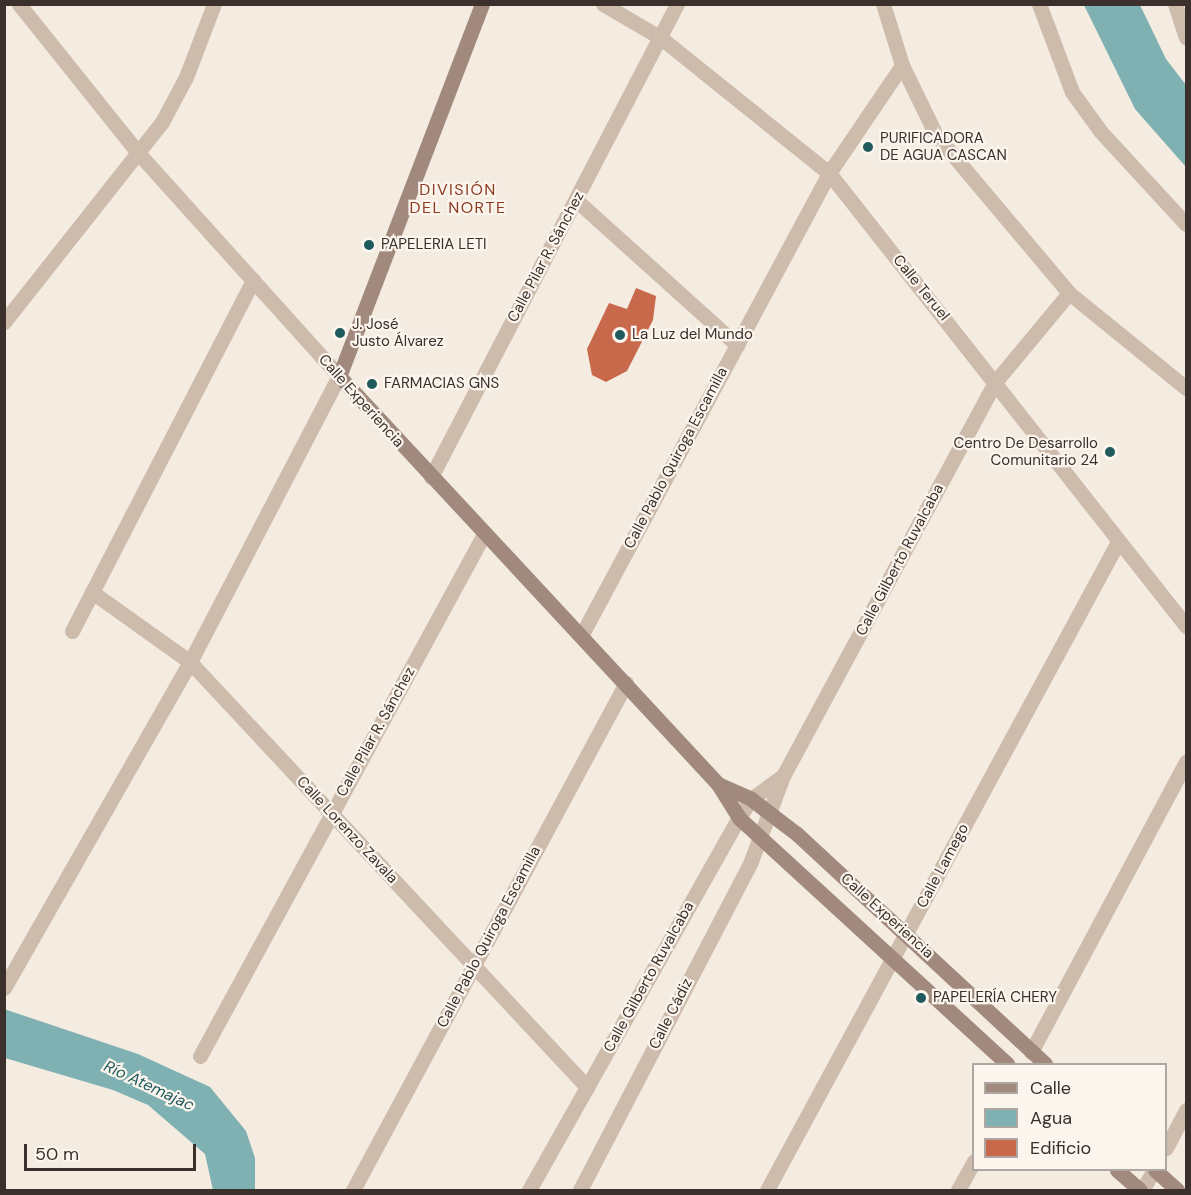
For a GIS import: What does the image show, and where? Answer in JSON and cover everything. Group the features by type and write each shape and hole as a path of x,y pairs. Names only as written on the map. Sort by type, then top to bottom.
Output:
{"street":[{"name":"Calle Experiencia","path":"20,4 139,154 431,477 718,784 739,818 893,957 1005,1063"},
{"path":"4,322 162,122 186,77 214,4"},
{"path":"4,988 190,662 339,376 483,4"},
{"name":"Calle Teruel","path":"603,4 660,38 829,173 996,381 1118,542 1186,626"},
{"name":"Calle Pilar R. Sánchez","path":"431,477 677,4"},
{"path":"883,4 902,65 936,135 1069,293 1186,388"},
{"path":"1039,4 1072,92 1101,132 1186,224"},
{"path":"1175,4 1185,28"},
{"name":"Calle Pablo Quiroga Escamilla","path":"581,636 829,173 902,65"},
{"path":"576,200 737,345"},
{"path":"72,631 253,280"},
{"name":"Calle Gilberto Ruvalcaba","path":"770,813 783,776 996,381 1069,293"},
{"name":"Calle Pilar R. Sánchez","path":"200,1056 484,534"},
{"name":"Calle Lamego","path":"767,1191 1118,542"},
{"name":"Calle Lorenzo Zavala","path":"92,592 190,662 587,1087"},
{"name":"Calle Pablo Quiroga Escamilla","path":"352,1191 626,683"},
{"path":"1031,1052 1186,762"},
{"name":"Calle Gilberto Ruvalcaba","path":"529,1191 739,818 751,799 783,776"},
{"name":"Calle Experiencia","path":"718,784 751,799 770,813 907,933 1043,1063"},
{"name":"Calle Cádiz","path":"580,1191 760,837 770,813"},
{"path":"1167,1146 1186,1110"},
{"path":"958,1191 972,1165"},
{"path":"1119,1171 1141,1191 1153,1171"},
{"path":"1155,1171 1178,1191"}],"water":[{"path":"1084,5 1140,5 1166,59 1186,85 1186,167 1135,109"},
{"name":"Río Atemajac","path":"4,1009 138,1054 210,1087 246,1131 255,1158 255,1190 213,1190 205,1154 148,1105 113,1090 5,1058"}],"building":[{"name":"La Luz del Mundo","path":"636,288 656,296 653,320 627,371 606,382 592,375 587,349 609,303 627,309"}],"place":[{"name":"PURIFICADORA DE AGUA CASCAN","path":"868,147"},
{"name":"PAPELERIA LETI","path":"369,245"},
{"name":"J. José Justo Álvarez","path":"340,333"},
{"name":"La Luz del Mundo","path":"620,335"},
{"name":"FARMACIAS GNS","path":"372,384"},
{"name":"Centro De Desarrollo Comunitario 24","path":"1110,452"},
{"name":"PAPELERÍA CHERY","path":"921,998"}],"district":[{"name":"DIVISIÓN DEL NORTE","path":"458,199"}]}
